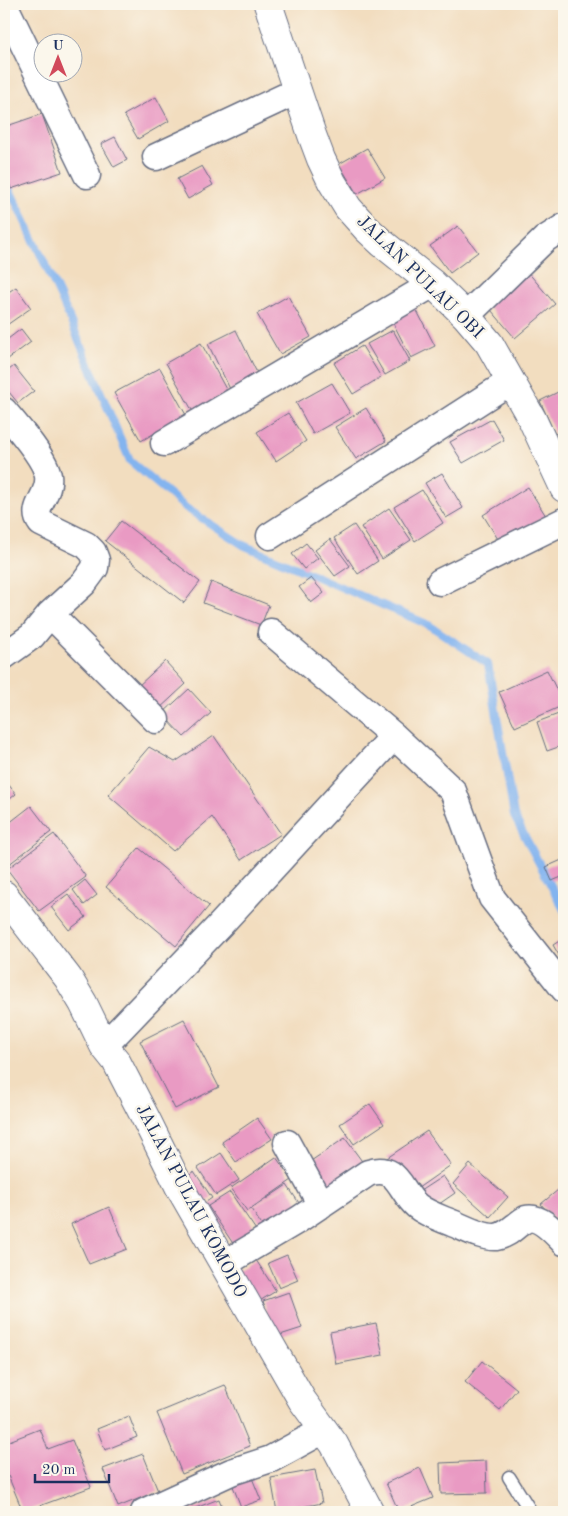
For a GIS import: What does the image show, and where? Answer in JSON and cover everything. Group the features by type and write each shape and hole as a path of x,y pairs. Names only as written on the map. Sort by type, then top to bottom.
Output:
{"street":[{"name":"JALAN PULAU OBI","path":"268,4 321,159 332,182 348,208 382,244 433,284 466,316 489,343 532,418 564,488"},
{"path":"13,6 87,175"},
{"path":"156,157 297,91"},
{"path":"466,316 545,239 564,227"},
{"path":"164,443 433,284"},
{"path":"270,536 510,381"},
{"path":"4,410 33,448 48,474 47,488 44,498 36,510 36,517 41,523 86,545 93,552 96,560 95,568 84,583 50,614 32,636 4,656"},
{"path":"440,582 564,521"},
{"path":"50,614 156,720"},
{"path":"272,632 394,736 453,791 492,898 564,989"},
{"path":"104,1046 222,924 394,736"},
{"name":"JALAN PULAU KOMODO","path":"4,895 68,978 83,1003 104,1046 116,1061 180,1188 302,1400 334,1444 370,1512"},
{"path":"287,1143 321,1205"},
{"path":"224,1264 321,1205 368,1173 378,1170 394,1175 415,1204 439,1218 487,1236 496,1237 504,1235 525,1220 530,1219 539,1221 550,1228 564,1242"},
{"path":"144,1512 231,1472 271,1459 324,1430"}],"lane":[{"path":"509,1477 532,1512"}],"building":[{"path":"156,97 169,121 138,139 124,115"},
{"path":"42,114 62,172 11,189 4,167 4,127"},
{"path":"115,137 127,160 114,167 101,144"},
{"path":"367,148 385,178 357,194 339,164"},
{"path":"202,166 213,185 188,199 177,179"},
{"path":"458,226 478,252 450,273 430,246"},
{"path":"526,270 555,304 515,338 485,303"},
{"path":"16,287 31,308 4,327 4,295"},
{"path":"288,296 311,337 280,354 257,314"},
{"path":"415,307 435,346 411,358 391,319"},
{"path":"21,329 31,342 4,362 4,342"},
{"path":"236,330 259,377 231,391 208,344"},
{"path":"393,330 410,361 385,375 367,344"},
{"path":"201,343 228,393 193,412 166,363"},
{"path":"362,346 381,377 353,394 334,363"},
{"path":"14,366 34,391 18,403 4,386 4,374"},
{"path":"160,368 186,415 141,441 114,393"},
{"path":"332,383 350,413 313,434 296,403"},
{"path":"564,389 564,429 555,434 540,401"},
{"path":"366,408 386,441 356,459 335,427"},
{"path":"288,413 306,441 276,461 257,432"},
{"path":"492,419 504,440 463,463 450,442"},
{"path":"442,473 463,508 446,518 425,483"},
{"path":"528,487 546,516 501,544 483,515"},
{"path":"422,490 443,523 415,541 394,507"},
{"path":"389,508 411,540 382,559 361,527"},
{"path":"121,521 200,582 184,603 105,541"},
{"path":"354,525 378,561 358,574 334,538"},
{"path":"330,539 350,566 335,576 315,550"},
{"path":"306,543 318,558 304,569 292,554"},
{"path":"311,578 324,593 311,603 299,587"},
{"path":"211,582 269,605 261,625 203,603"},
{"path":"165,661 186,684 158,710 137,687"},
{"path":"547,670 564,705 515,727 499,692"},
{"path":"189,689 211,713 184,737 162,714"},
{"path":"564,712 564,745 547,751 537,722"},
{"path":"214,736 281,834 241,860 212,817 173,851 108,795 149,747 175,762"},
{"path":"4,779 16,794 4,804"},
{"path":"31,806 51,832 4,868 4,827"},
{"path":"54,834 86,877 39,911 7,869"},
{"path":"139,848 209,906 176,946 106,887"},
{"path":"564,859 564,876 552,881 546,867"},
{"path":"85,880 97,895 84,905 73,890"},
{"path":"68,894 86,917 69,930 51,907"},
{"path":"564,938 564,964 553,945"},
{"path":"184,1019 219,1087 175,1109 140,1041"},
{"path":"370,1104 384,1124 354,1144 340,1124"},
{"path":"257,1118 272,1139 236,1162 222,1142"},
{"path":"427,1131 451,1165 411,1193 387,1158"},
{"path":"345,1138 364,1164 324,1191 305,1165"},
{"path":"221,1153 239,1180 216,1195 198,1168"},
{"path":"276,1157 292,1180 247,1211 231,1188"},
{"path":"470,1164 508,1197 490,1217 453,1184"},
{"path":"194,1171 212,1198 197,1208 180,1181"},
{"path":"443,1176 455,1193 429,1211 417,1193"},
{"path":"287,1185 303,1209 267,1233 251,1209"},
{"path":"564,1185 564,1230 563,1231 541,1204"},
{"path":"230,1192 258,1233 236,1248 208,1206"},
{"path":"109,1207 127,1249 89,1264 71,1224"},
{"path":"287,1255 298,1280 279,1288 268,1263"},
{"path":"256,1260 276,1291 253,1305 233,1273"},
{"path":"289,1292 302,1328 274,1337 263,1301"},
{"path":"376,1323 383,1355 336,1364 330,1332"},
{"path":"482,1361 517,1389 500,1410 465,1382"},
{"path":"225,1385 250,1446 182,1474 157,1413"},
{"path":"129,1416 137,1437 105,1450 97,1429"},
{"path":"40,1429 48,1449 72,1440 91,1487 23,1512 4,1466 4,1443"},
{"path":"143,1454 158,1491 118,1507 103,1469"},
{"path":"486,1461 487,1493 441,1494 440,1463"},
{"path":"420,1468 433,1498 399,1512 386,1483"},
{"path":"315,1470 322,1503 277,1512 271,1478"},
{"path":"250,1473 261,1500 241,1507 231,1481"},
{"path":"219,1499 224,1512 185,1512"}],"waterway":[{"path":"4,177 60,296 130,461 186,508 243,545 429,625 488,664 514,816 564,910"}]}
